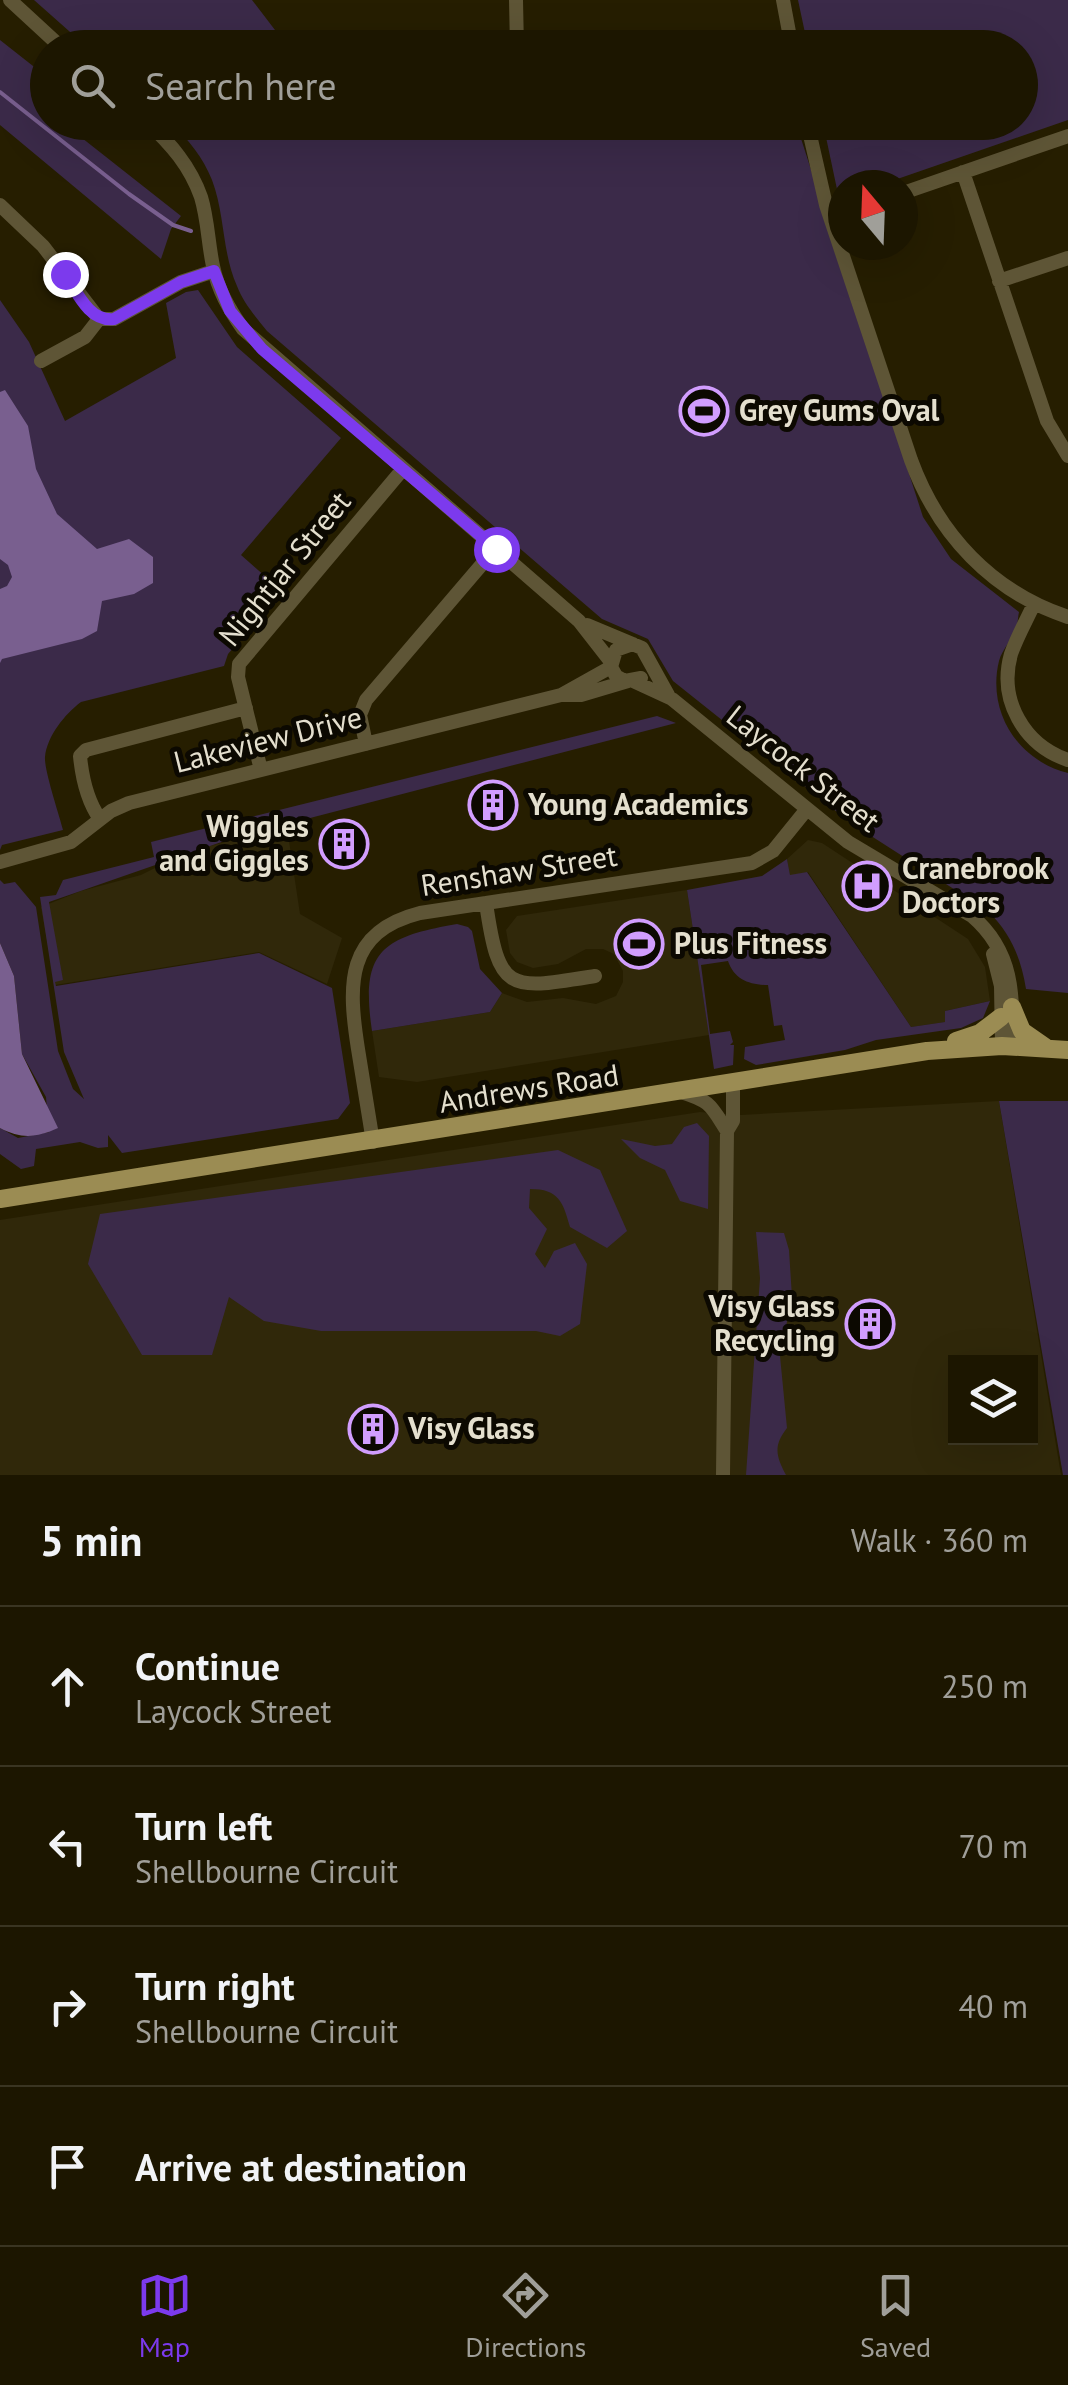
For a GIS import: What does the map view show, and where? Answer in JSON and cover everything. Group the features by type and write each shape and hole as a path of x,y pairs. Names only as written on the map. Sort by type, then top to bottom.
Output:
{"main road":[{"path":"927,1052 980,1033 1007,1012 1022,1031 1046,1048"},
{"name":"Andrews Road","path":"0,1199 927,1052 1007,1046 1068,1050"}],"street":[{"path":"10,0 42,30"},
{"path":"516,0 517,30"},
{"path":"782,0 788,30"},
{"path":"918,187 1068,136"},
{"path":"165,140 195,182 206,217 214,271 225,301 242,329 580,621 616,676 630,681 645,673 648,656 634,644 580,621"},
{"path":"813,140 828,189"},
{"path":"963,172 1050,428 1068,456"},
{"path":"0,204 43,246 99,318 114,319 181,282 214,271"},
{"path":"999,280 1068,258"},
{"path":"850,260 927,498 947,530 996,579 1034,604 1068,617"},
{"path":"41,362 85,337 99,318"},
{"name":"Nightjar Street","path":"261,770 238,671 242,657 403,469"},
{"path":"366,744 360,715 366,700 496,549"},
{"path":"1034,604 1011,655 1010,698 1018,720 1030,736 1043,748 1068,760"},
{"path":"611,664 618,648 634,644"},
{"name":"Laycock Street","path":"648,656 672,700"},
{"name":"Lakeview Drive","path":"0,862 71,842 129,803 561,694 611,664"},
{"name":"Lakeview Drive","path":"561,694 582,695 630,681"},
{"name":"Laycock Street","path":"630,681 672,700 807,809 879,863 954,908 980,933 992,952 1001,986 1007,1012 1007,1046"},
{"path":"100,819 91,804 80,764 80,756 86,750 246,708"},
{"name":"Renshaw Street","path":"374,1142 351,980 358,960 378,932 405,917 752,863 773,851 807,809"},
{"path":"486,903 494,954 509,977 532,984 595,976"},
{"path":"722,1475 727,1131 732,1121 734,1084"},
{"path":"681,1092 712,1106 727,1131"}],"shaded area":[{"path":"34,0 252,0 275,30 68,30"},
{"path":"798,0 1068,0 1068,120 1038,130 1038,30 804,30"},
{"path":"0,40 30,64 30,140 85,140 181,216 171,229 161,259 0,125"},
{"path":"187,140 801,140 828,222 828,260 840,260 923,517 951,559 1019,612 1015,630 999,661 997,697 1009,730 1020,745 1034,757 1068,773 1068,993 1026,989 1014,947 988,911 851,823 673,681 648,639 602,619 267,331 243,299 232,273 208,172"},
{"path":"827,140 1010,140 918,172 833,170"},
{"path":"198,290 237,347 341,438 241,555 282,591 228,654 224,666 81,702 63,719 46,749 49,782 63,830 2,845 0,850 0,300 29,342 65,421 176,358 166,303"},
{"path":"5,390 28,426 36,469 57,514 97,549 129,539 153,557 153,583 134,594 102,601 97,631 82,639 2,659 0,663 0,589 12,577 8,565 0,559 0,392"},
{"path":"657,716 676,723 287,824 285,820 49,902 63,980 55,982 56,986 259,953 332,988 350,1103 338,1119 122,1153 108,1135 108,1147 80,1142 36,1149 34,1166 21,1169 0,1154 0,1128 18,1138 49,1132 46,1097 22,1054 14,976 0,943 0,880 4,884 15,882 36,907 58,1051 73,1089 84,1099 64,1052 40,897 56,895 63,880 154,857 151,842"},
{"path":"286,821 300,914 342,938 327,984 259,952 55,985 41,907 81,891 141,875 187,852 253,835 264,827"},
{"path":"808,840 822,843 968,939 985,967 990,1001 945,1011 946,1022 911,1027 808,872 790,876 787,859"},
{"path":"787,859 790,875 807,872 911,1027 945,1022 945,1011 990,1001 983,1018 961,1028 876,1040 845,1050 756,1065 744,1059 745,1047 785,1040 782,1025 774,1026 768,985 743,980 728,961 701,965 710,1034 730,1031 730,1045 734,1045 733,1065 714,1069 687,890 762,876"},
{"path":"687,890 709,1035 417,1082 379,1077 372,1031 490,1012 502,993 527,1002 563,998 596,1004 616,996 623,971 614,954 603,949 586,949 558,964 533,968 517,962 510,953 506,930 517,916"},
{"path":"457,924 472,931 480,969 502,993 490,1012 372,1031 370,982 382,952 410,935"},
{"path":"0,943 14,976 22,1054 58,1128 36,1135 15,1134 0,1128"},
{"path":"999,1101 1061,1475 0,1475 0,1220 700,1112 741,1115"},
{"path":"999,1101 1068,1101 1068,1475 1063,1475"},
{"path":"697,1123 709,1136 708,1209 680,1201 665,1170 640,1158 621,1139 655,1146 672,1144 684,1127"},
{"path":"558,1150 600,1170 627,1231 607,1248 570,1227 554,1194 530,1189 529,1208 547,1229 535,1254 545,1268 554,1251 575,1243 587,1264 580,1324 560,1336 536,1331 321,1331 264,1321 229,1297 212,1355 142,1355 88,1264 100,1214"},
{"path":"756,1232 784,1233 789,1250 792,1297 780,1356 787,1428 778,1451 786,1475 746,1475 760,1278"}],"waterway":[{"path":"0,92 30,116"},
{"path":"61,140 173,225 191,231"}],"place":[{"name":"Grey Gums Oval","path":"704,411"},
{"name":"Young Academics","path":"493,805"},
{"name":"Wiggles and Giggles","path":"344,844"},
{"name":"Cranebrook Doctors","path":"867,886"},
{"name":"Plus Fitness","path":"639,944"},
{"name":"Visy Glass Recycling","path":"870,1324"},
{"name":"Visy Glass","path":"373,1429"}],"route":[{"path":"65,274 92,313 105,320 114,319 181,282 214,271 230,311 262,349 496,549"}]}
